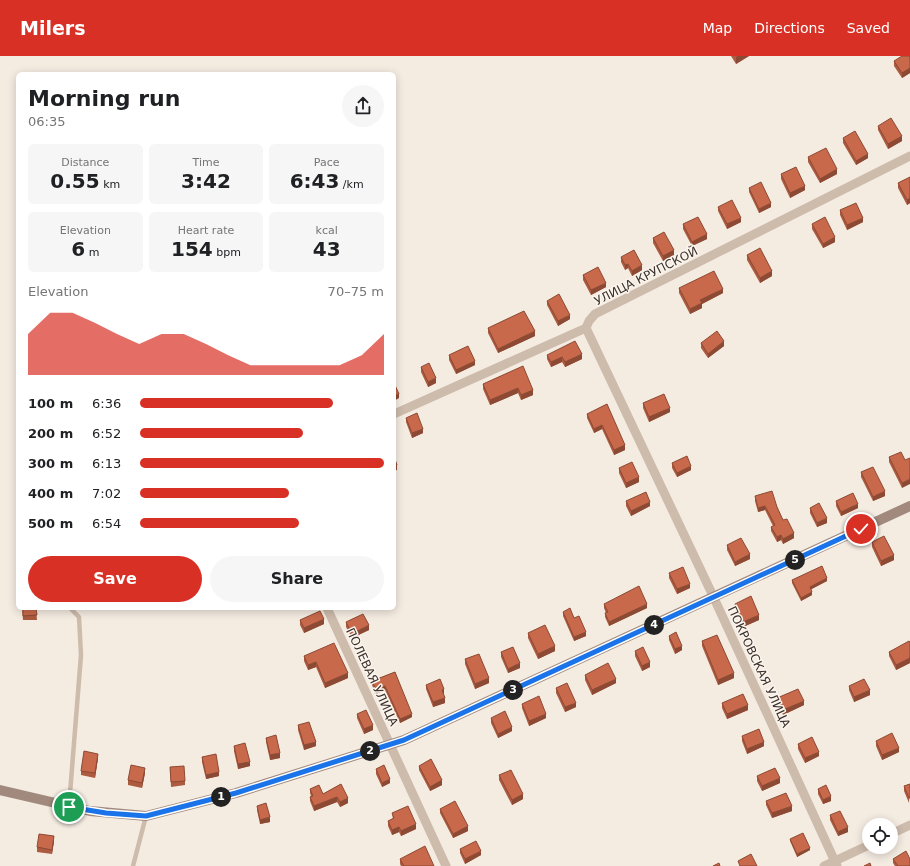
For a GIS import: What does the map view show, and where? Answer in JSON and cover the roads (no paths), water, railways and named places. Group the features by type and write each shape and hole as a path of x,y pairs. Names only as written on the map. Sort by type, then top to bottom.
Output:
{"main road":[{"path":"0,790 69,807 106,813 146,816 236,793 390,745 714,598 910,506"}],"street":[{"name":"УЛИЦА КРУПСКОЙ","path":"396,413 586,328 589,321 595,314 910,156"},
{"name":"ПОКРОВСКАЯ УЛИЦА","path":"586,328 714,598 836,864"},
{"name":"ПОЛЕВАЯ УЛИЦА","path":"328,610 446,866"},
{"path":"898,831 910,826"},
{"path":"824,866 836,864 862,849"}],"lane":[{"path":"69,807 81,655 79,617 72,610"},
{"path":"133,866 146,816"}]}
